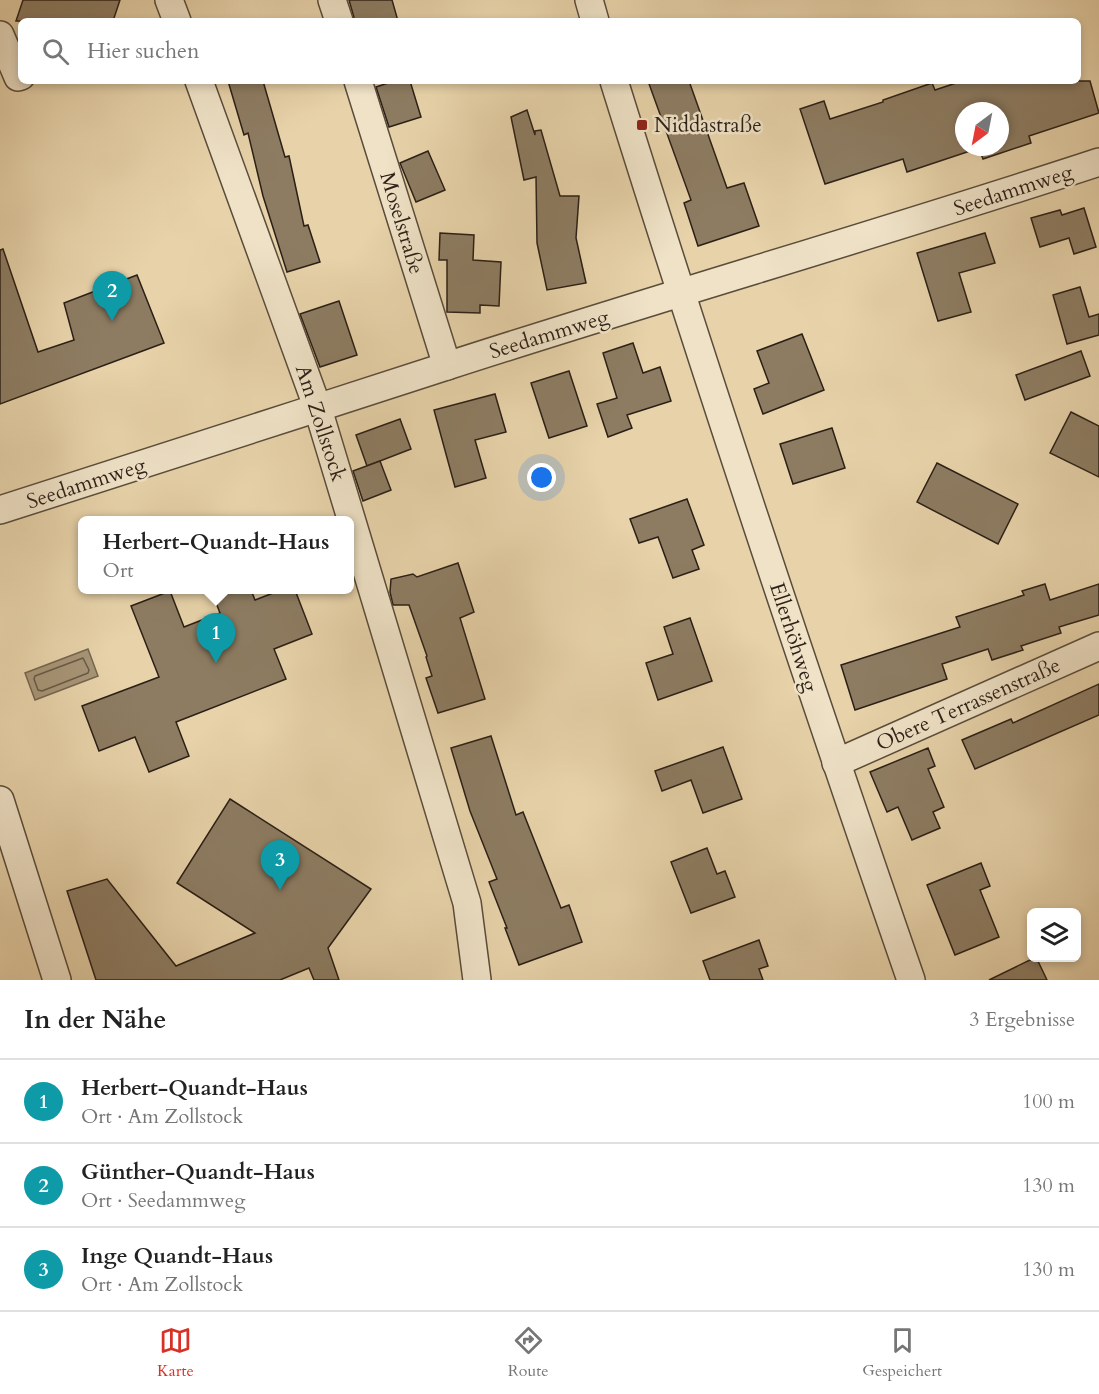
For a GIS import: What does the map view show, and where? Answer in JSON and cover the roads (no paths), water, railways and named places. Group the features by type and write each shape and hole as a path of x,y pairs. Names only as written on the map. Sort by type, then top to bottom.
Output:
{"street":[{"path":"169,0 176,18"},
{"path":"332,0 338,18"},
{"path":"589,0 594,18"},
{"path":"0,35 18,77"},
{"name":"Am Zollstock","path":"200,84 318,409 350,516"},
{"name":"Moselstraße","path":"359,84 447,366"},
{"path":"615,84 680,294"},
{"name":"Seedammweg","path":"0,510 447,366 1099,162"},
{"name":"Ellerhöhweg","path":"680,294 836,764 911,980"},
{"name":"Am Zollstock","path":"354,528 467,903 477,980"},
{"name":"Obere Terrassenstraße","path":"836,764 1099,646"},
{"path":"0,800 57,980"}],"water":[{"path":"88,649 98,676 35,700 25,673"}],"place":[{"name":"Niddastraße","path":"642,125"},
{"name":"Günther-Quandt-Haus","path":"112,321"},
{"name":"Herbert-Quandt-Haus","path":"216,663"},
{"name":"Inge Quandt-Haus","path":"280,890"}]}
